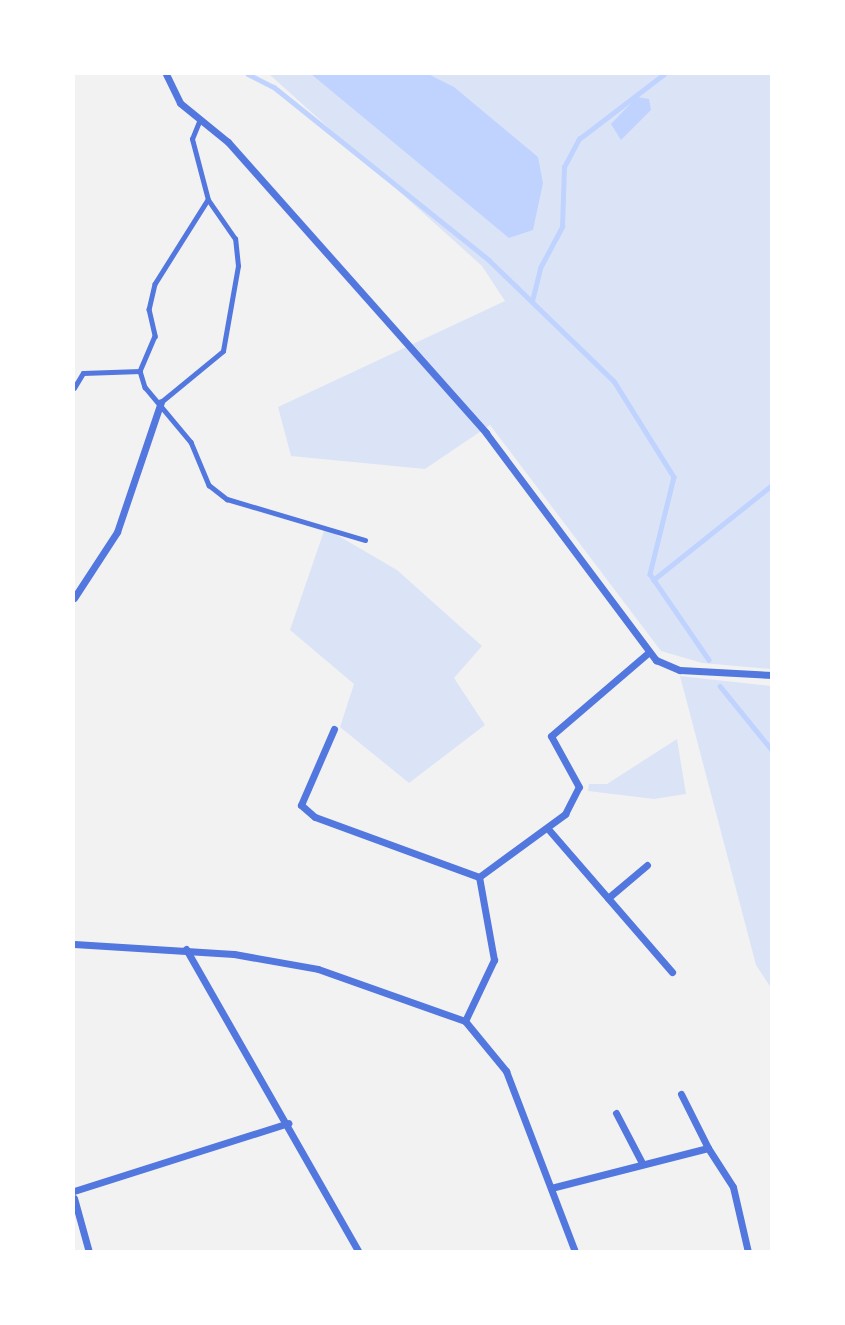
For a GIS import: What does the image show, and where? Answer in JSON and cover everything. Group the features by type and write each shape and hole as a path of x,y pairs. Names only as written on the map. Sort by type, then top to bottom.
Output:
{"street":[{"path":"166,74 180,103 199,122 228,142 486,433 649,652 680,670 772,675"},
{"path":"74,598 117,532 161,402"},
{"path":"480,877 549,830 579,787 551,736 649,652"},
{"path":"334,729 301,805 315,817 480,877"},
{"path":"549,830 672,972"},
{"path":"608,898 647,865"},
{"path":"465,1021 494,960 480,877"},
{"path":"74,944 186,949 318,969 465,1021 506,1071 575,1251"},
{"path":"186,949 289,1123 357,1251"},
{"path":"681,1094 708,1148 733,1187 748,1251"},
{"path":"616,1113 642,1163"},
{"path":"74,1191 289,1123"},
{"path":"551,1188 708,1148"},
{"path":"74,1198 89,1251"}],"lane":[{"path":"161,402 223,351 238,267 235,239 208,200 192,139 199,122"},
{"path":"140,371 155,336 149,309 155,284 208,200"},
{"path":"74,388 83,373 140,371"},
{"path":"140,371 191,442 209,485 227,499 365,540"}],"shaded area":[{"path":"269,74 771,74 771,669 702,663 661,651 490,425 425,469 291,456 278,407 505,301 482,266"},
{"path":"325,528 397,570 482,646 454,678 485,725 409,783 340,727 354,684 290,630"},
{"path":"680,676 771,686 771,988 756,965"},
{"path":"677,739 686,794 654,799 588,791 589,784 607,784"}],"water":[{"path":"311,74 428,74 454,87 538,157 543,183 533,230 509,238"},
{"path":"637,97 649,99 651,110 621,140 611,124"}],"waterway":[{"path":"248,74 274,87 489,260 614,381 674,477 650,574 709,660"},
{"path":"532,301 540,268 562,227 564,167 579,139 664,74"},
{"path":"653,580 772,485"},
{"path":"720,686 772,750"}]}
